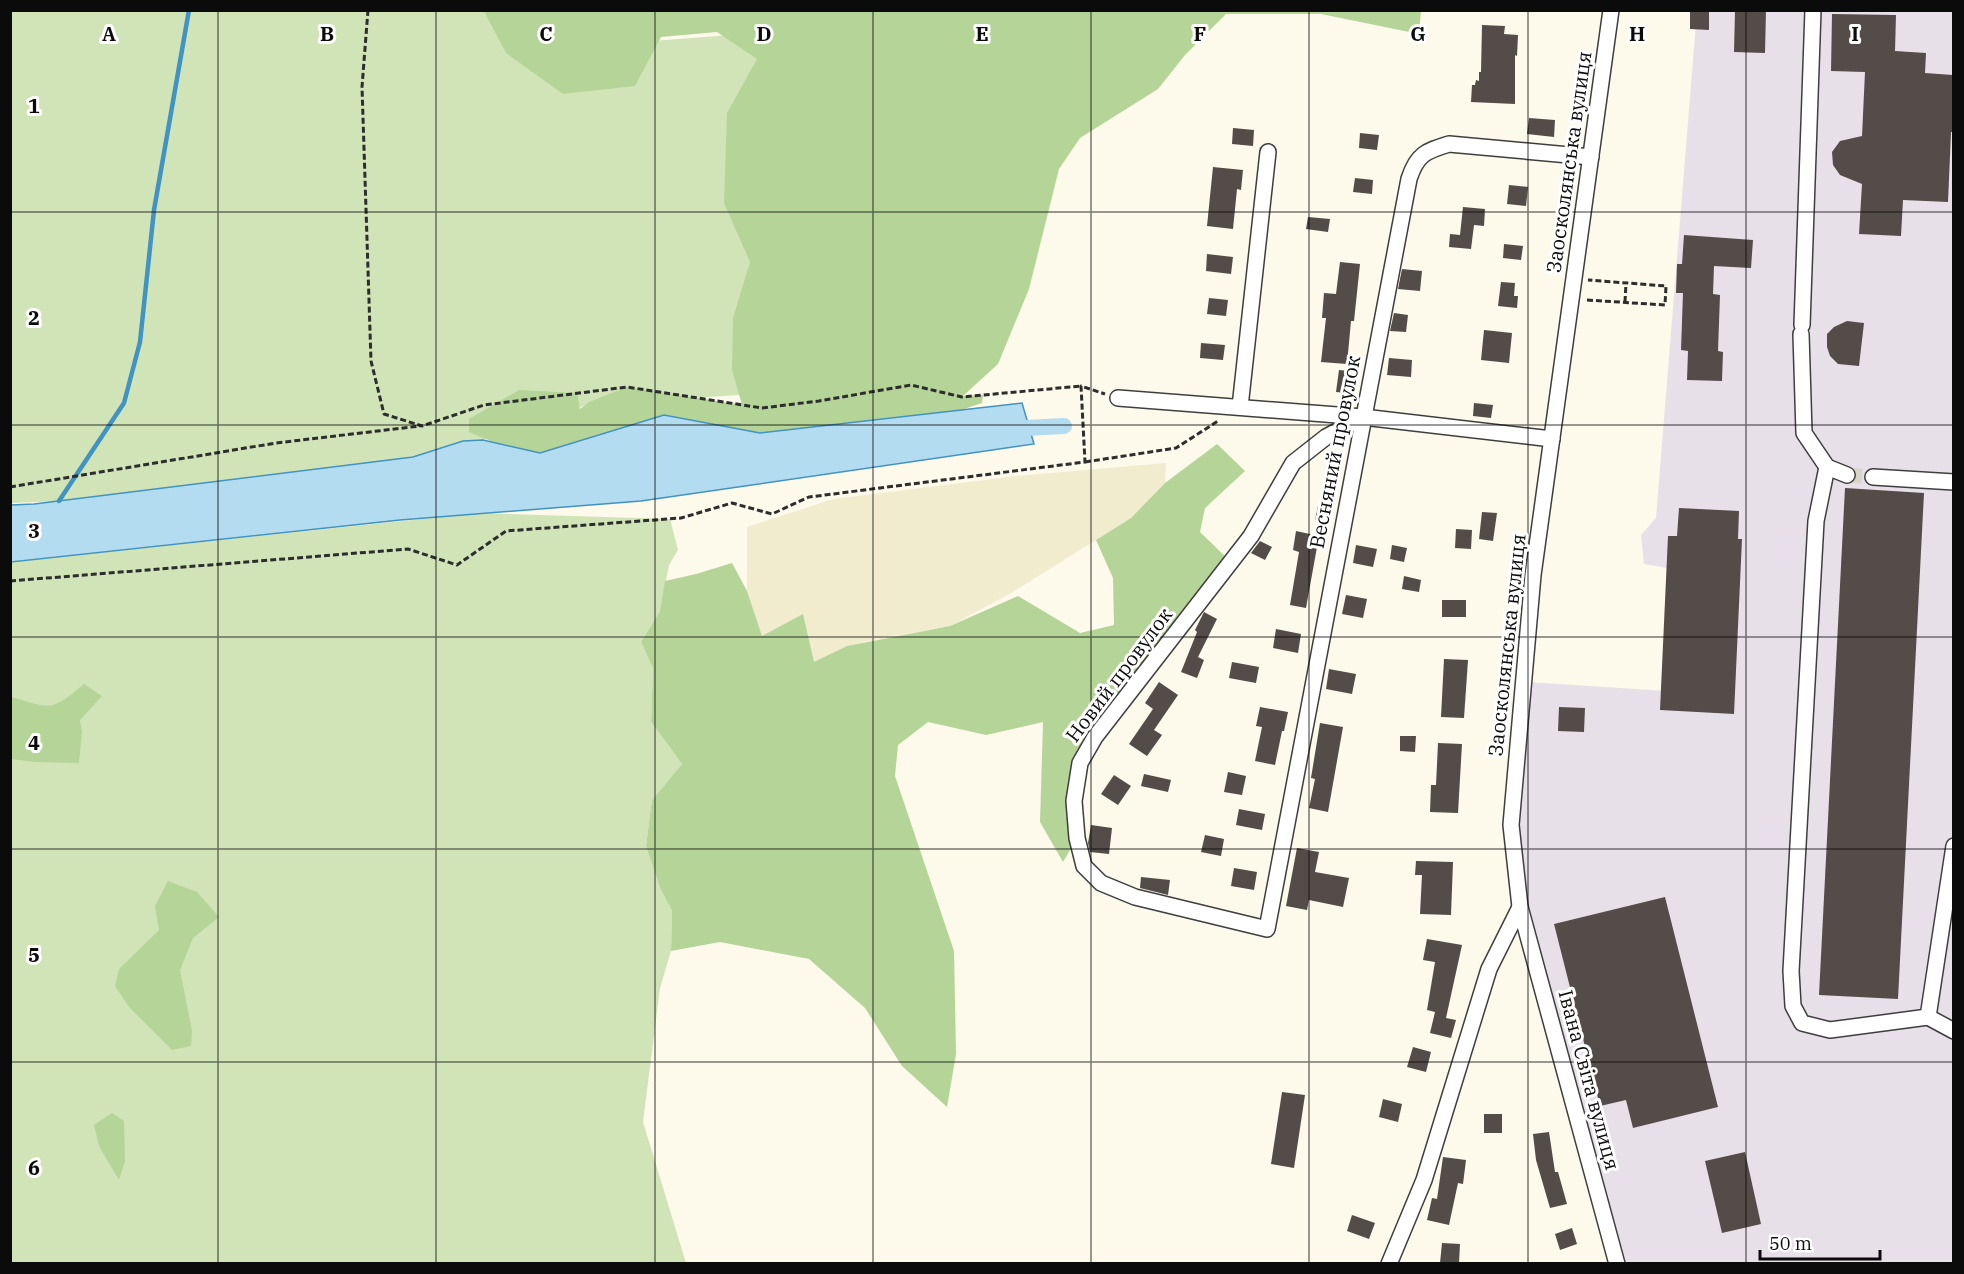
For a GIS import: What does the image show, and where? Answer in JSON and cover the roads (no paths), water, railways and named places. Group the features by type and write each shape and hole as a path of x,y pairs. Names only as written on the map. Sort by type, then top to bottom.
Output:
{"street":[{"name":"Заосколянська вулиця","path":"1520,908 1511,825 1533,575 1611,10"},
{"path":"1813,10 1802,329 1804,433 1827,468 1847,475"},
{"name":"Весняний провулок","path":"1267,929 1363,417 1409,179 1415,161 1430,150 1449,144 1591,157"},
{"path":"1240,407 1268,152"},
{"path":"1118,398 1363,417 1552,439"},
{"name":"Новий провулок","path":"1267,929 1135,897 1101,883 1084,866 1077,838 1074,801 1080,764 1095,737 1251,536 1293,463 1326,437 1363,417"},
{"path":"1827,468 1816,521 1791,971 1793,1006 1802,1023 1830,1030 1928,1017 1953,1031"},
{"path":"1873,477 1953,482"},
{"path":"1928,1017 1953,846"},
{"path":"1389,1263 1424,1180 1489,969 1520,908"},
{"name":"Івана Світа вулиця","path":"1520,908 1617,1263"}],"water":[{"path":"1022,403 1034,444 641,501 400,520 11,562 11,505 413,457 463,441 483,440 540,453 664,415 760,433"}],"waterway":[{"path":"59,501 124,403 140,342 154,210 189,10"},
{"path":"1008,429 1064,426"}],"tunnel":[{"path":"1847,475 1873,477"}]}
